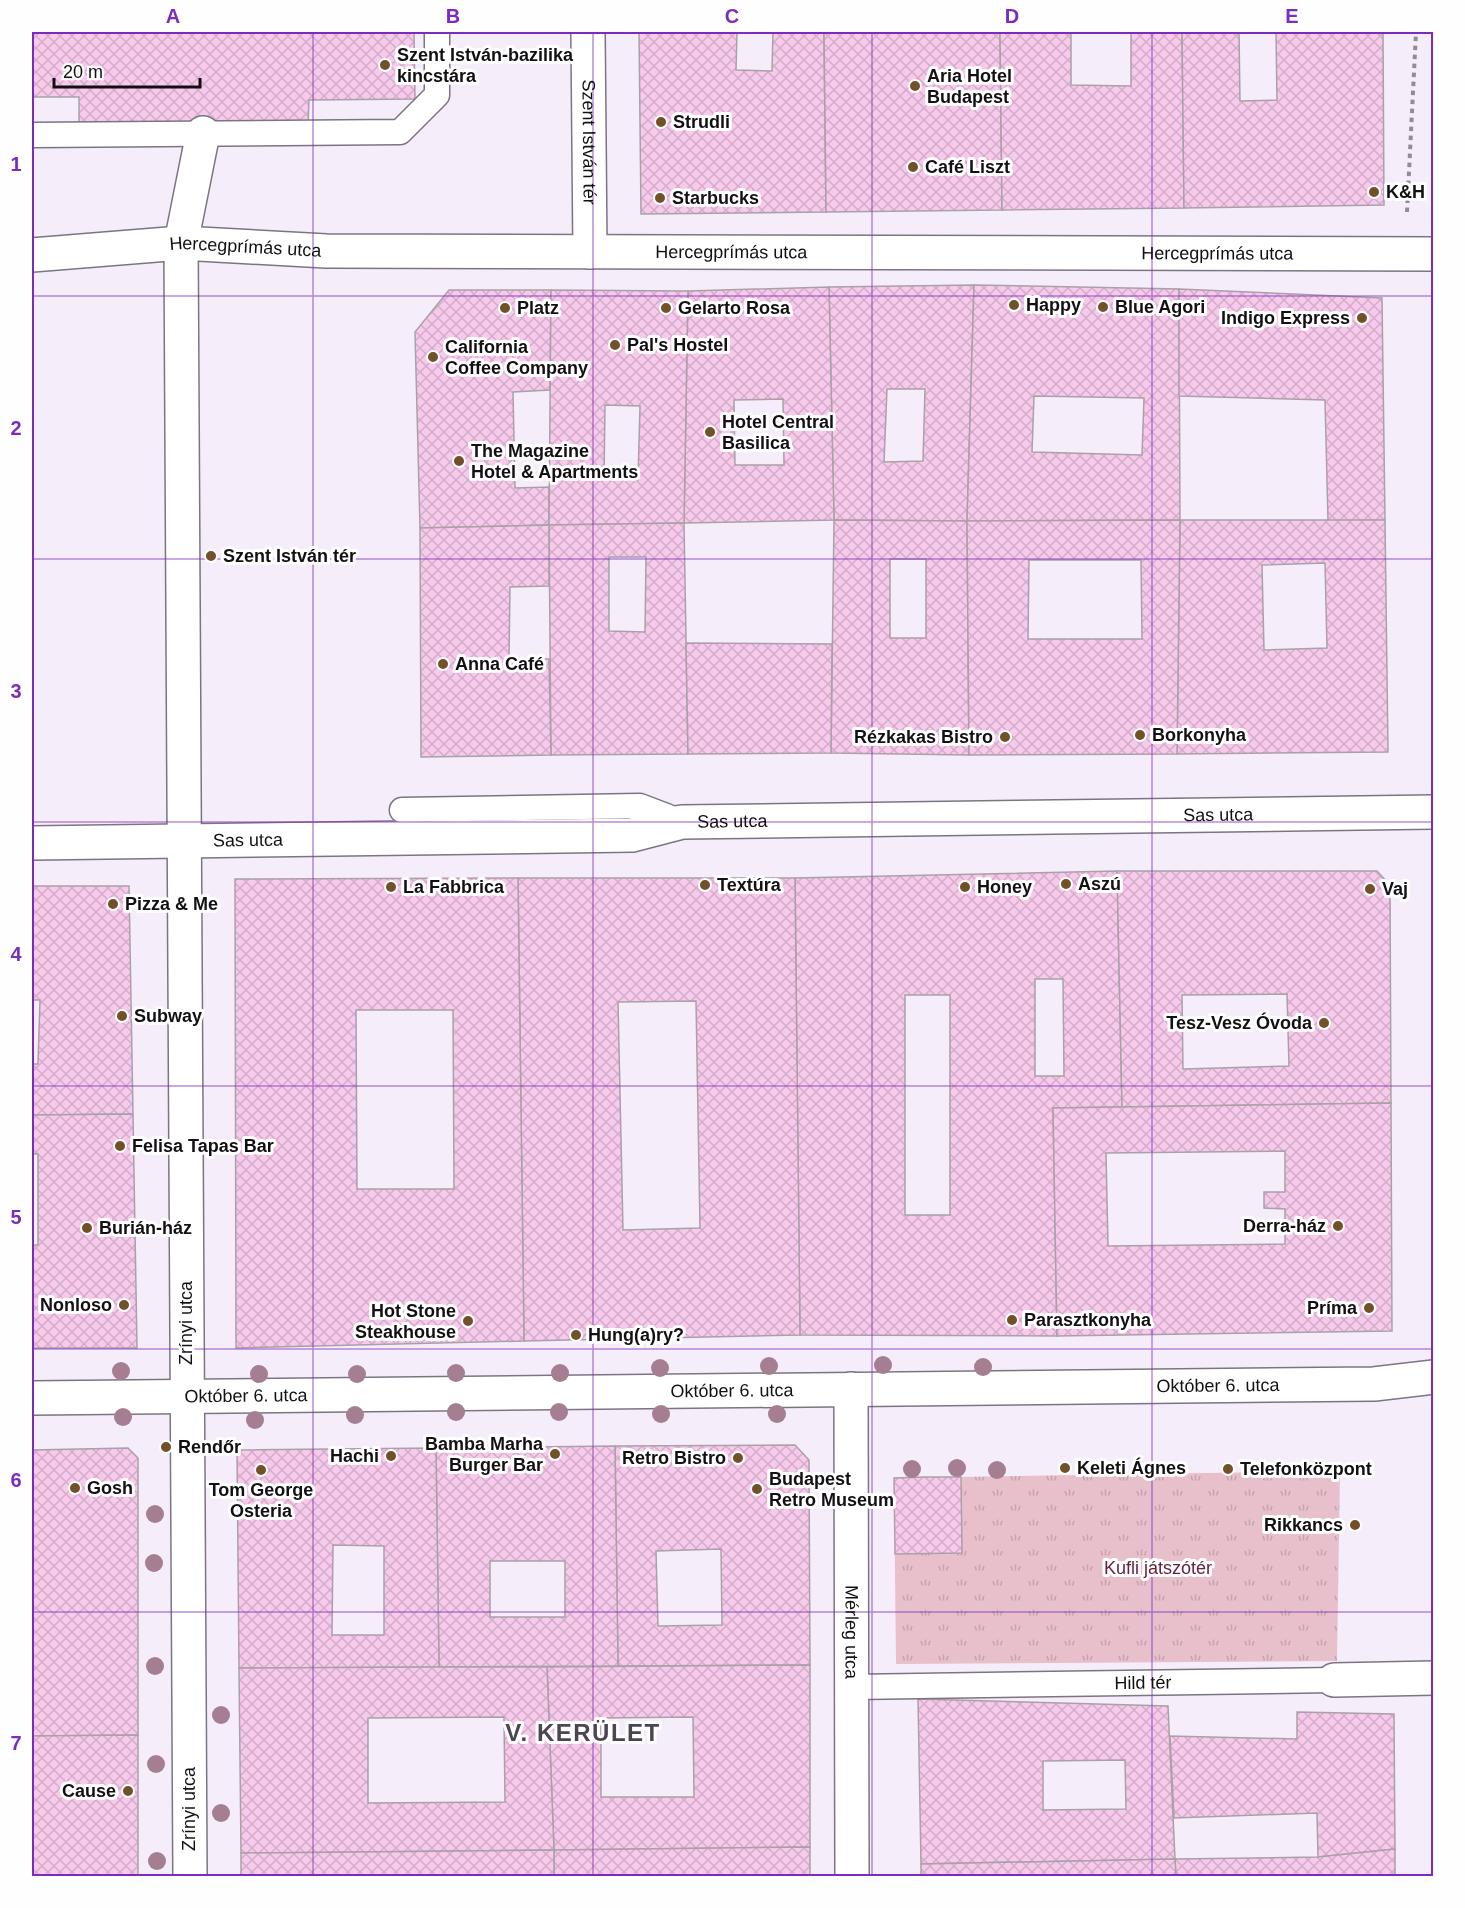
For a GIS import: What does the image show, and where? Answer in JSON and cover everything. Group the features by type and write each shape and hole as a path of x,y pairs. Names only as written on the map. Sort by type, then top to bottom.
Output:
{"street":[{"name":"Szent István tér","path":"588,32 590,252"},
{"path":"184,842 181,243 203,133"},
{"name":"Hercegprímás utca","path":"32,255 181,243 326,251 1419,254"},
{"name":"Sas utca","path":"32,843 632,835 682,822 1434,812"},
{"name":"Zrínyi utca","path":"184,842 190,1876"},
{"name":"Október 6. utca","path":"32,1398 1374,1384 1434,1377"},
{"name":"Mérleg utca","path":"851,1389 852,1876"},
{"name":"Hild tér","path":"1334,1680 1434,1678"}],"lane":[{"path":"32,135 400,132 437,95 437,32"},
{"path":"402,810 640,806 682,822"},
{"name":"Hild tér","path":"852,1687 1334,1680"}],"path":[{"path":"1416,32 1419,254"}],"green space":[{"name":"Kufli játszótér","path":"1340,1471 1337,1661 896,1664 894,1478"}],"building":[{"path":"32,32 414,32 415,99 309,100 308,125 79,126 79,97 32,97"},
{"path":"639,32 737,32 736,70 772,71 773,32 824,32 826,212 641,214"},
{"path":"824,32 1000,32 1002,210 826,212"},
{"path":"1000,32 1071,32 1071,85 1131,86 1131,32 1182,32 1184,208 1002,210"},
{"path":"1182,32 1239,32 1240,101 1277,100 1276,32 1383,32 1384,205 1184,208"},
{"path":"974,285 967,521 834,520 829,287","holes":["887,389 925,389 923,461 884,462"]},
{"path":"974,285 1179,289 1180,520 967,521","holes":["1034,396 1144,398 1142,455 1032,452"]},
{"name":"Hotel Central Basilica","path":"829,287 834,520 684,523 688,291","holes":["783,399 784,465 735,465 734,400"]},
{"path":"1179,289 1382,298 1385,520 1328,521 1325,400 1179,396"},
{"path":"449,290 551,290 550,390 513,392 515,488 549,487 549,525 420,528 415,332"},
{"path":"551,290 688,291 684,523 549,525","holes":["605,405 640,406 638,480 604,479"]},
{"path":"834,520 967,521 969,755 831,753","holes":["890,559 926,559 926,638 890,638"]},
{"path":"1180,520 1385,520 1388,752 1177,754","holes":["1325,563 1327,648 1264,650 1262,565"]},
{"path":"1180,520 1177,754 969,755 967,521","holes":["1029,560 1141,560 1142,639 1028,639"]},
{"path":"684,523 688,754 551,755 549,525","holes":["609,557 646,557 645,632 609,631"]},
{"path":"549,525 549,586 510,587 509,658 549,659 551,755 421,757 420,528"},
{"path":"686,643 832,644 831,753 688,754"},
{"path":"1117,871 1122,1107 1053,1108 1057,1336 800,1335 795,878","holes":["1035,979 1063,979 1064,1076 1035,1076","905,995 950,995 950,1215 905,1215"]},
{"path":"1117,871 1377,871 1390,885 1391,1103 1122,1107","holes":["1287,994 1289,1066 1183,1069 1182,995"]},
{"path":"518,878 795,878 800,1335 524,1341","holes":["696,1001 700,1228 623,1230 618,1002"]},
{"path":"518,878 524,1341 236,1348 235,879","holes":["356,1010 453,1010 454,1189 357,1189"]},
{"path":"32,886 129,886 133,1114 32,1115 32,1064 38,1064 40,1000 32,1000"},
{"name":"Derra-ház","path":"1391,1103 1392,1331 1057,1336 1053,1108","holes":["1285,1151 1285,1192 1264,1192 1264,1208 1285,1209 1285,1244 1108,1246 1106,1153"]},
{"name":"Burián-ház","path":"133,1114 137,1348 32,1348 32,1245 38,1245 38,1154 32,1154 32,1115"},
{"path":"795,1445 809,1460 810,1665 618,1666 615,1446","holes":["721,1549 722,1625 658,1626 656,1551"]},
{"path":"615,1446 618,1666 439,1667 436,1448","holes":["490,1561 565,1561 565,1617 490,1617"]},
{"path":"128,1448 138,1458 138,1735 32,1736 32,1450"},
{"path":"436,1448 439,1667 239,1668 237,1450","holes":["333,1545 384,1546 384,1635 332,1635"]},
{"path":"961,1477 962,1553 895,1554 894,1478"},
{"path":"810,1665 810,1847 554,1850 547,1667","holes":["693,1717 694,1797 601,1797 601,1718"]},
{"path":"547,1667 554,1850 241,1853 239,1668","holes":["504,1717 505,1802 368,1803 368,1718"]},
{"path":"918,1699 1168,1706 1175,1859 921,1864","holes":["1125,1760 1126,1809 1043,1810 1043,1761"]},
{"path":"1297,1712 1394,1714 1395,1849 1318,1857 1317,1813 1174,1818 1170,1736 1297,1739"},
{"path":"138,1735 138,1876 33,1876 32,1736"},
{"path":"810,1847 810,1876 554,1876 554,1850"},
{"path":"1395,1849 1395,1876 1176,1876 1175,1859 1318,1857"},
{"path":"554,1850 554,1876 241,1876 241,1853"},
{"path":"1175,1859 1176,1876 921,1876 921,1864"}],"place":[{"name":"Szent István-bazilika kincstára","path":"385,65"},
{"name":"Aria Hotel Budapest","path":"915,86"},
{"name":"Strudli","path":"661,122"},
{"name":"Café Liszt","path":"913,167"},
{"name":"K&H","path":"1374,192"},
{"name":"Starbucks","path":"660,198"},
{"name":"Happy","path":"1014,305"},
{"name":"Blue Agori","path":"1103,307"},
{"name":"Platz","path":"505,308"},
{"name":"Gelarto Rosa","path":"666,308"},
{"name":"Indigo Express","path":"1362,318"},
{"name":"Pal's Hostel","path":"615,345"},
{"name":"California Coffee Company","path":"433,357"},
{"name":"Hotel Central Basilica","path":"710,432"},
{"name":"The Magazine Hotel & Apartments","path":"459,461"},
{"name":"Szent István tér","path":"211,556"},
{"name":"Anna Café","path":"443,664"},
{"name":"Borkonyha","path":"1140,735"},
{"name":"Rézkakas Bistro","path":"1005,737"},
{"name":"Aszú","path":"1066,884"},
{"name":"Textúra","path":"705,885"},
{"name":"La Fabbrica","path":"391,887"},
{"name":"Honey","path":"965,887"},
{"name":"Vaj","path":"1370,889"},
{"name":"Pizza & Me","path":"113,904"},
{"name":"Subway","path":"122,1016"},
{"name":"Tesz-Vesz Óvoda","path":"1324,1023"},
{"name":"Felisa Tapas Bar","path":"120,1146"},
{"name":"Derra-ház","path":"1338,1226"},
{"name":"Burián-ház","path":"87,1228"},
{"name":"Nonloso","path":"124,1305"},
{"name":"Príma","path":"1369,1308"},
{"name":"Parasztkonyha","path":"1012,1320"},
{"name":"Hot Stone Steakhouse","path":"468,1321"},
{"name":"Hung(a)ry?","path":"576,1335"},
{"name":"Rendőr","path":"166,1447"},
{"name":"Bamba Marha Burger Bar","path":"555,1454"},
{"name":"Hachi","path":"391,1456"},
{"name":"Retro Bistro","path":"738,1458"},
{"name":"Keleti Ágnes","path":"1065,1468"},
{"name":"Telefonközpont","path":"1228,1469"},
{"name":"Tom George Osteria","path":"261,1470"},
{"name":"Gosh","path":"75,1488"},
{"name":"Budapest Retro Museum","path":"757,1489"},
{"name":"Rikkancs","path":"1355,1525"},
{"name":"Cause","path":"128,1791"}],"district":[{"name":"V. KERÜLET","path":"583,1732"}]}
